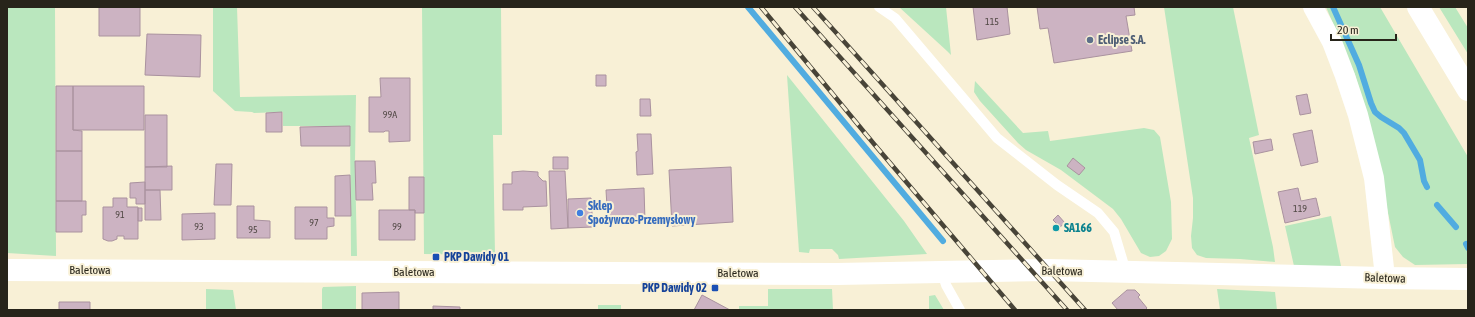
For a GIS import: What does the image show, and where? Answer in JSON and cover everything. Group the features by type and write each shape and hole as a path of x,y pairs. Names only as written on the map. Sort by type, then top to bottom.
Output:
{"main road":[{"path":"1418,7 1468,90"},
{"name":"Baletowa","path":"7,270 666,274 942,273 1031,270 1468,279"}],"street":[{"path":"1313,7 1332,42 1346,76 1360,122 1374,178 1384,268 1383,278"}],"lane":[{"path":"879,7 895,18 997,138 1057,185 1098,213 1114,232 1126,272"},
{"path":"942,273 946,284 960,310"}],"green space":[{"path":"7,7 55,7 56,256 7,253"},
{"path":"213,7 237,7 240,97 356,95 355,161 357,256 351,256 350,126 283,126 283,112 254,113 235,111 213,91"},
{"path":"422,7 501,7 502,135 493,135 495,255 424,254"},
{"path":"899,7 946,7 951,55 947,51"},
{"path":"1164,7 1233,7 1259,135 1249,138 1275,262 1206,258 1197,255 1192,248 1191,236 1193,198"},
{"path":"1326,7 1380,7 1468,157 1468,264 1415,265 1403,257 1395,247 1371,130 1355,75"},
{"path":"1439,7 1455,7 1468,28 1468,54"},
{"path":"787,75 904,221 927,254 839,259 838,255 832,249 810,249 809,253 799,252"},
{"path":"975,81 1023,133 1048,131 1050,141 1144,128 1154,130 1160,137 1171,202 1172,239 1166,251 1159,256 1150,257 1141,253 1121,219 1113,209 1061,170 1026,150 1018,143 980,101 974,92"},
{"path":"1331,216 1341,266 1294,266 1285,226"},
{"path":"356,286 356,310 322,310 323,287"},
{"path":"206,289 233,290 236,310 206,310"},
{"path":"768,289 832,289 833,310 739,310 739,306 768,306"},
{"path":"1217,289 1275,292 1277,310 1220,310"},
{"path":"935,295 944,310 929,310 929,296"},
{"path":"598,305 621,305 621,310 598,310"}],"building":[{"path":"99,7 140,7 140,36 99,36"},
{"path":"973,7 1007,7 1010,34 977,40"},
{"name":"Eclipse S.A.","path":"1037,7 1134,7 1135,15 1126,16 1132,51 1054,63 1048,28 1040,29"},
{"path":"147,34 201,35 200,77 145,75"},
{"path":"596,75 606,75 606,86 596,86"},
{"path":"380,78 410,78 410,141 389,142 389,131 369,132 369,97 381,97"},
{"path":"56,86 73,86 73,130 82,131 82,151 56,151"},
{"path":"73,86 144,86 144,130 73,130"},
{"path":"1307,94 1311,113 1300,115 1296,96"},
{"path":"640,99 650,99 651,116 640,116"},
{"path":"282,112 282,132 266,132 266,113"},
{"path":"145,115 167,115 167,167 145,167"},
{"path":"350,126 350,146 301,146 300,127"},
{"path":"1312,130 1318,162 1301,166 1293,134"},
{"path":"637,134 651,134 653,174 637,175"},
{"path":"1271,139 1273,150 1255,154 1253,142"},
{"path":"56,151 82,151 82,201 56,201"},
{"path":"553,157 568,157 568,169 553,169"},
{"path":"1073,158 1085,168 1079,175 1067,166"},
{"path":"355,161 375,161 376,183 372,183 373,200 356,200"},
{"path":"216,164 232,164 231,205 214,205"},
{"path":"172,166 172,190 145,190 145,167"},
{"path":"731,167 733,222 672,226 669,170"},
{"path":"549,171 565,171 568,228 551,229"},
{"path":"512,172 538,172 538,176 543,181 546,181 547,206 523,207 523,210 503,210 503,184 512,184"},
{"path":"350,175 351,216 335,216 335,176"},
{"path":"409,177 424,177 424,213 415,213 415,210 409,210"},
{"path":"145,182 145,204 136,204 136,198 130,198 130,183"},
{"path":"644,188 645,222 608,224 606,190"},
{"path":"1298,188 1301,201 1316,198 1320,215 1285,223 1278,192"},
{"path":"145,190 160,190 161,220 145,220"},
{"path":"113,198 127,198 127,207 138,207 138,239 124,239 124,236 117,236 117,239 112,241 103,239 103,207 113,207"},
{"name":"Sklep Spożywczo-Przemysłowy","path":"591,198 593,227 568,228 568,199"},
{"path":"56,201 86,201 86,215 82,215 82,232 56,232"},
{"path":"237,206 254,206 254,220 270,221 270,238 237,238"},
{"path":"295,207 327,207 327,218 334,218 334,226 327,227 327,239 295,239"},
{"path":"138,208 142,208 142,221 138,221"},
{"path":"379,210 415,210 415,240 379,240"},
{"path":"215,213 215,239 182,240 182,214"},
{"path":"1058,215 1065,223 1060,227 1053,220"},
{"path":"1127,290 1135,290 1140,295 1138,297 1147,308 1145,310 1118,310 1112,303"},
{"path":"399,292 399,310 362,310 362,293"},
{"path":"702,295 730,310 694,310"},
{"path":"59,302 90,302 90,310 59,310"},
{"path":"433,306 460,307 460,310 433,310"}],"waterway":[{"path":"748,7 943,241"},
{"path":"1333,7 1359,65 1375,112 1404,133 1420,160 1424,181 1427,187"},
{"path":"1437,205 1456,227"},
{"path":"1466,244 1468,248"}],"railway":[{"path":"761,7 874,144 1015,310"},
{"path":"795,7 1067,310"},
{"path":"813,7 1085,310"}],"place":[{"name":"Eclipse S.A.","path":"1090,40"},
{"name":"Sklep Spożywczo-Przemysłowy","path":"580,213"},
{"name":"SA166","path":"1056,228"},
{"name":"PKP Dawidy 01","path":"436,257"},
{"name":"PKP Dawidy 02","path":"715,288"}]}
